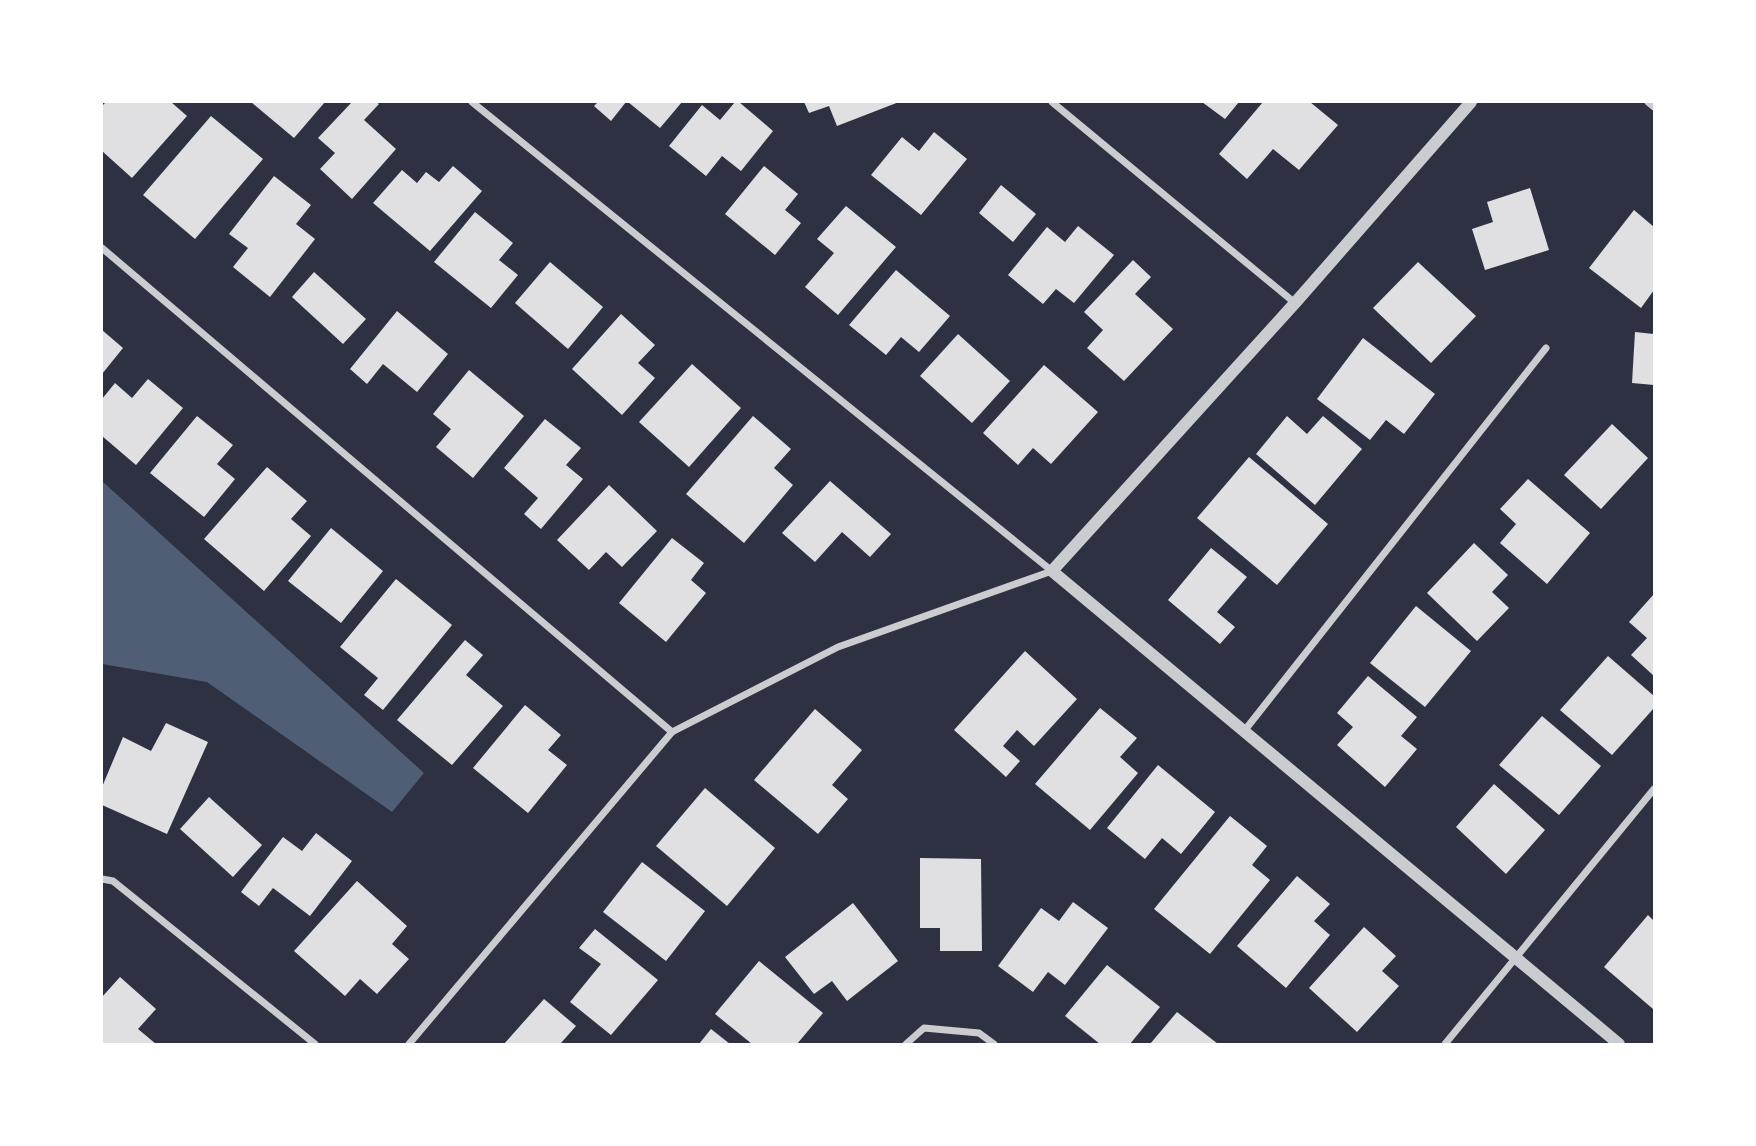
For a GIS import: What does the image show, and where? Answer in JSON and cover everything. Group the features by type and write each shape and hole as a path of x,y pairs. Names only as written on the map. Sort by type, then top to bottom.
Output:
{"street":[{"path":"472,102 1052,571 1619,1045"},
{"path":"1052,102 1295,303"},
{"path":"410,1045 672,732 838,647 1052,571 1295,303 1471,102"},
{"path":"1648,102 1654,107"},
{"path":"102,248 672,732"},
{"path":"1245,730 1546,348"},
{"path":"1445,1045 1654,789"},
{"path":"102,879 113,881 315,1045"},
{"path":"906,1045 924,1028 979,1033 994,1045"}],"water":[{"path":"102,481 424,773 392,812 207,682 102,664"}],"building":[{"path":"106,102 171,102 187,116 132,178 102,151 102,106"},
{"path":"251,102 325,102 294,138"},
{"path":"352,102 379,104 364,120 396,149 352,199 320,169 335,153 318,138"},
{"path":"598,102 626,102 611,121 594,106"},
{"path":"628,102 682,102 660,128"},
{"path":"735,102 739,102 773,131 741,171 722,156 706,176 669,146 702,105 720,120"},
{"path":"804,102 899,102 837,126 829,106 809,113"},
{"path":"1202,102 1239,102 1225,119"},
{"path":"1263,102 1310,102 1338,125 1299,170 1273,149 1247,179 1219,154"},
{"path":"211,116 263,159 195,239 143,195"},
{"path":"934,132 967,159 921,215 871,175 902,137 919,151"},
{"path":"453,166 482,191 430,251 373,203 402,170 417,183 426,172 439,182"},
{"path":"764,166 798,194 785,210 801,223 775,255 725,214"},
{"path":"274,176 311,205 296,224 315,239 270,297 233,267 248,248 229,234"},
{"path":"1001,185 1036,214 1013,242 979,213"},
{"path":"1530,188 1549,250 1485,270 1472,229 1493,222 1487,202"},
{"path":"846,206 896,247 838,315 805,287 834,253 817,239"},
{"path":"1634,210 1654,227 1654,290 1641,308 1589,268"},
{"path":"475,212 513,243 499,260 518,275 491,308 434,262"},
{"path":"1078,226 1114,255 1074,303 1056,289 1043,304 1008,275 1047,227 1065,242"},
{"path":"1133,260 1151,277 1135,294 1173,329 1124,381 1087,348 1103,330 1084,312"},
{"path":"550,262 603,307 568,349 515,303"},
{"path":"1418,262 1476,316 1431,363 1373,308"},
{"path":"896,270 950,316 919,352 901,337 886,355 849,325"},
{"path":"314,272 366,319 343,344 292,297"},
{"path":"397,311 448,354 417,392 383,364 367,384 350,369"},
{"path":"621,314 655,345 638,363 655,378 622,415 572,369"},
{"path":"102,330 123,348 102,374"},
{"path":"1635,332 1654,334 1654,385 1632,383"},
{"path":"958,334 1010,381 972,423 920,376"},
{"path":"1363,338 1435,394 1404,434 1386,420 1370,440 1317,399"},
{"path":"692,364 741,408 689,467 639,422"},
{"path":"1044,365 1098,412 1051,464 1033,448 1018,465 983,433"},
{"path":"469,370 524,416 473,478 436,447 451,429 433,414"},
{"path":"148,379 183,408 136,465 102,436 102,399 115,383 132,398"},
{"path":"197,416 233,445 217,464 235,479 204,517 150,473"},
{"path":"753,416 791,449 774,468 793,485 744,543 686,494"},
{"path":"1287,416 1307,434 1323,416 1362,449 1315,505 1256,454"},
{"path":"545,419 581,448 566,465 583,479 541,529 524,514 538,498 504,468"},
{"path":"1612,424 1648,458 1601,509 1564,475"},
{"path":"1249,457 1328,524 1277,585 1197,518"},
{"path":"267,467 307,501 291,519 311,536 264,591 204,539"},
{"path":"1528,479 1590,533 1547,584 1500,543 1516,524 1500,509"},
{"path":"830,481 891,534 870,557 842,532 815,562 782,533"},
{"path":"609,485 657,531 622,567 606,552 589,570 557,540"},
{"path":"331,528 383,571 341,623 288,581"},
{"path":"672,538 704,563 691,580 706,593 666,642 619,603"},
{"path":"1474,543 1508,575 1492,592 1509,608 1477,641 1427,593"},
{"path":"1211,548 1247,577 1217,612 1235,627 1220,644 1168,600"},
{"path":"396,579 452,625 383,710 364,695 378,678 340,647"},
{"path":"1654,594 1654,676 1631,655 1647,638 1629,622"},
{"path":"1416,606 1471,651 1425,707 1370,663"},
{"path":"465,640 483,655 466,675 503,706 452,765 397,720"},
{"path":"1025,651 1077,699 1034,746 1017,730 1003,746 1020,761 1006,777 954,730"},
{"path":"1608,656 1654,696 1654,708 1612,755 1560,710"},
{"path":"1368,676 1417,717 1401,736 1417,749 1385,787 1337,745 1353,727 1337,713"},
{"path":"525,705 561,735 548,750 567,765 528,813 473,768"},
{"path":"1100,708 1137,738 1120,757 1138,773 1090,830 1035,784"},
{"path":"815,709 862,750 832,785 848,799 818,834 754,780"},
{"path":"1542,716 1601,766 1559,815 1499,765"},
{"path":"166,723 208,742 167,834 102,805 102,787 123,737 151,751"},
{"path":"1158,765 1215,812 1181,854 1162,838 1145,859 1107,828"},
{"path":"1494,784 1545,830 1506,874 1456,827"},
{"path":"705,788 775,848 727,906 656,846"},
{"path":"209,797 262,845 233,877 180,829"},
{"path":"1230,816 1267,846 1252,865 1270,880 1210,954 1154,909"},
{"path":"316,833 352,861 310,916 273,888 259,906 241,892 283,837 302,851"},
{"path":"920,858 981,859 982,951 940,951 940,928 920,928"},
{"path":"642,862 705,911 666,961 603,912"},
{"path":"1297,876 1330,904 1314,921 1330,935 1286,988 1237,946"},
{"path":"357,881 407,926 392,944 409,959 377,994 360,979 345,996 294,951"},
{"path":"1073,902 1108,928 1065,985 1048,972 1033,992 998,966 1041,908 1059,921"},
{"path":"853,903 898,961 847,1001 832,981 814,994 785,957"},
{"path":"1648,915 1654,921 1653,1009 1604,967"},
{"path":"1364,927 1396,956 1382,971 1399,986 1357,1032 1309,988"},
{"path":"595,929 658,980 611,1035 570,1002 601,964 579,948"},
{"path":"759,961 823,1013 797,1044 752,1044 715,1014"},
{"path":"1107,965 1160,1007 1130,1044 1100,1044 1065,1016"},
{"path":"120,977 156,1009 138,1029 156,1044 102,1044 102,997"},
{"path":"544,999 576,1026 562,1044 504,1044"},
{"path":"1177,1012 1218,1044 1150,1044"},
{"path":"711,1029 730,1044 699,1044"}]}
